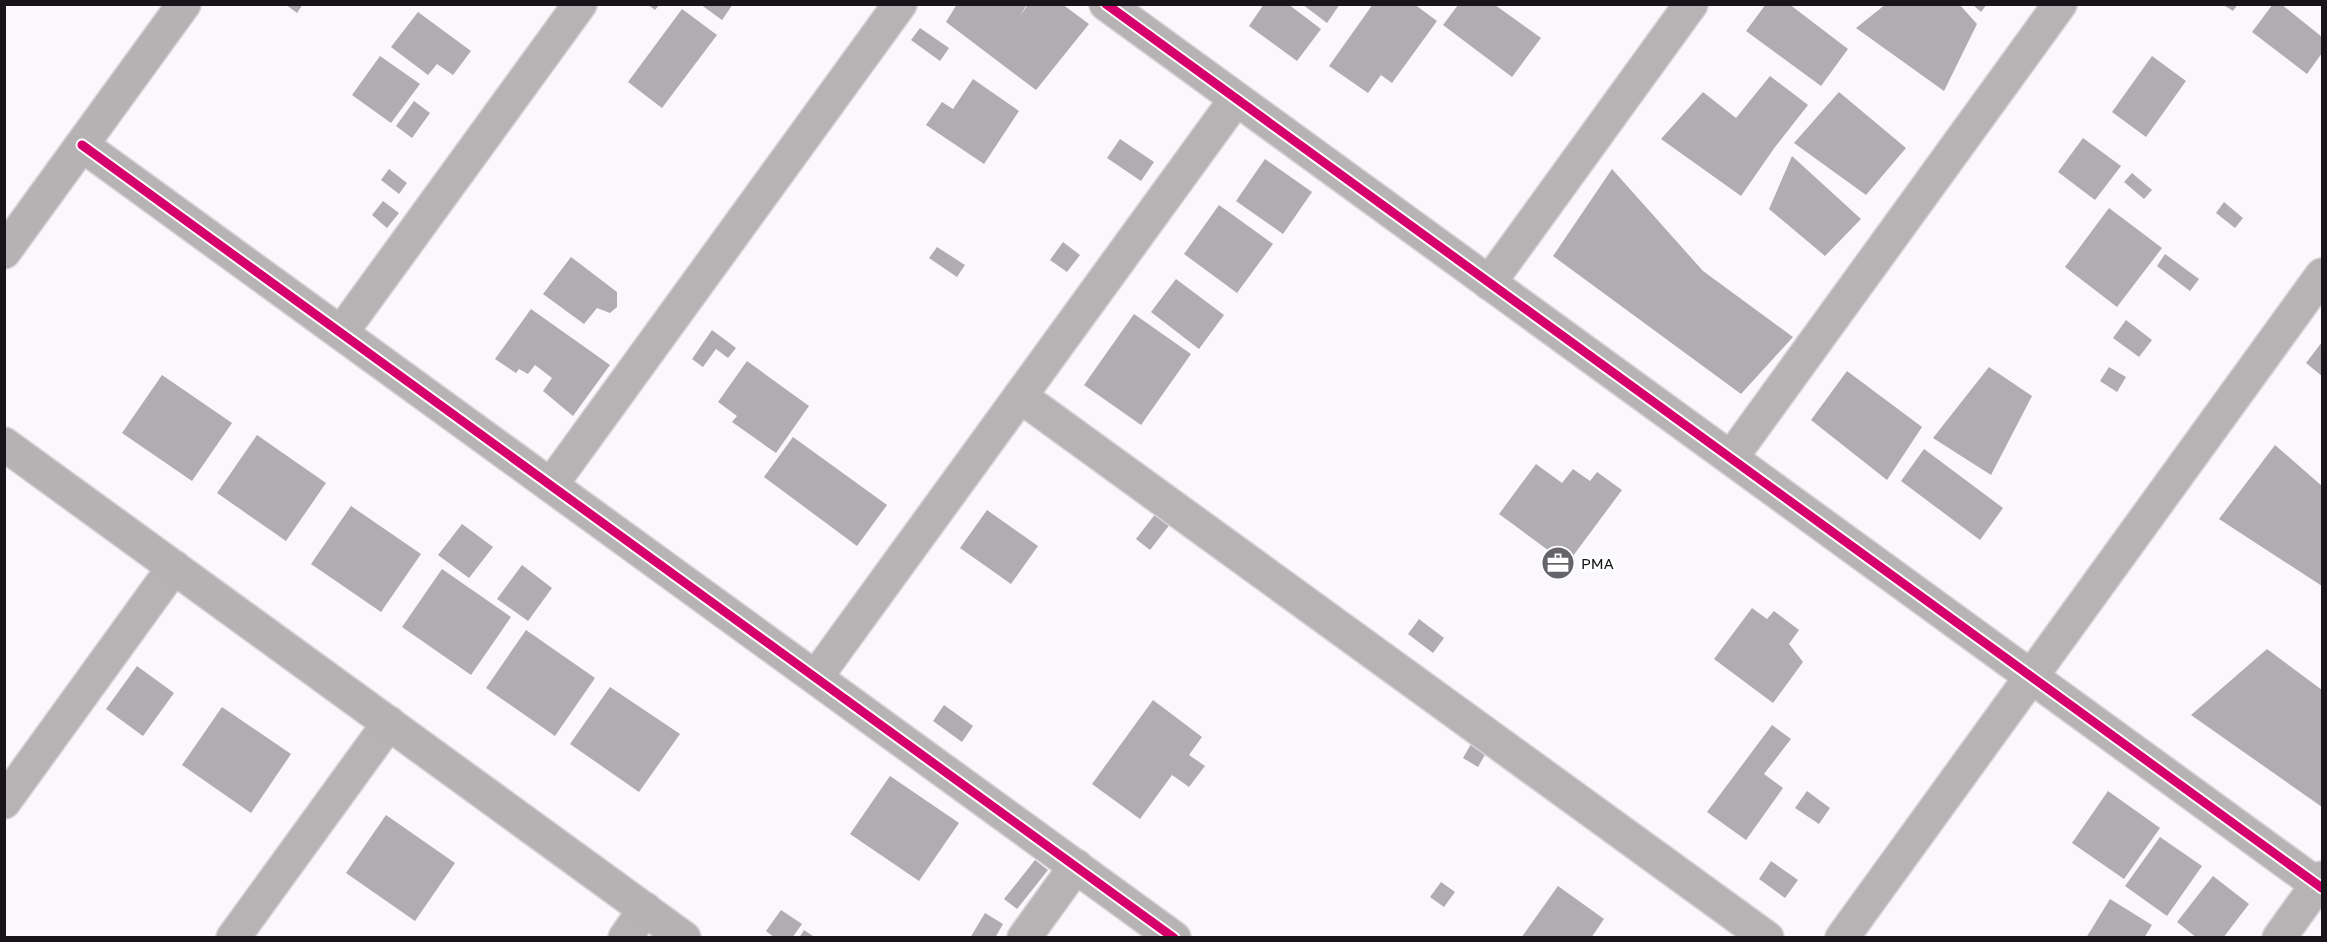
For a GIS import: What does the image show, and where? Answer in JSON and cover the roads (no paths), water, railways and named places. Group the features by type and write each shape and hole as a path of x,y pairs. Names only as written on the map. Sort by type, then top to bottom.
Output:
{"street":[{"path":"4,252 184,4"},
{"path":"341,333 579,4"},
{"path":"551,485 900,4"},
{"path":"1106,4 2031,676 2321,883 2279,938"},
{"path":"1731,458 2060,4"},
{"path":"1489,283 1680,8"},
{"path":"816,678 1236,99"},
{"path":"82,145 1174,938"},
{"path":"1842,938 2322,275"},
{"path":"1020,396 1767,938"},
{"path":"4,444 684,938"},
{"path":"4,802 174,567"},
{"path":"233,938 388,723"},
{"path":"1024,938 1076,866"},
{"path":"625,938 645,909"}],"place":[{"name":"PMA","path":"1558,563"}]}
